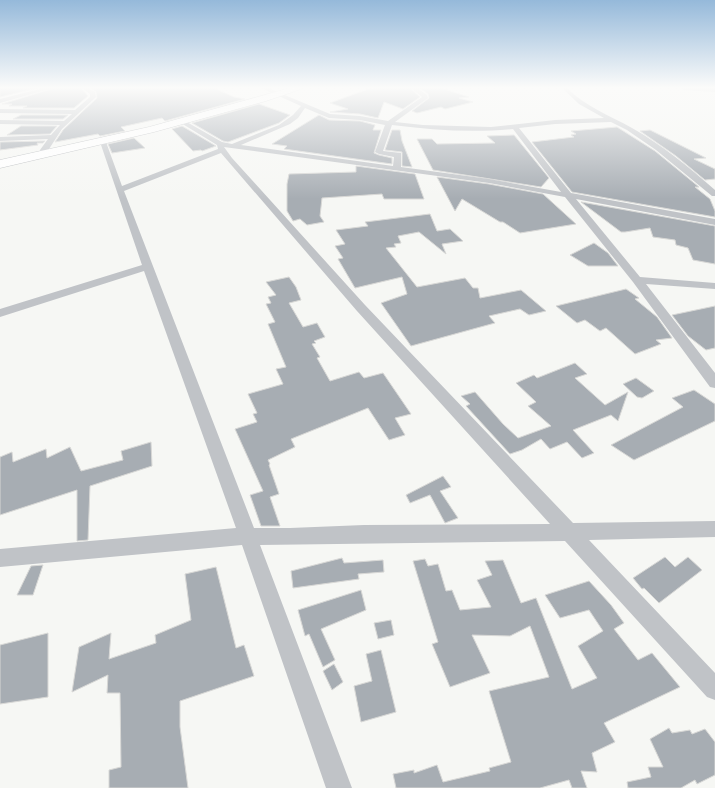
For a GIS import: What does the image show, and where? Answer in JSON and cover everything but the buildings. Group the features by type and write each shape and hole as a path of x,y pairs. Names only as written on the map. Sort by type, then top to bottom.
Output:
{"highway":[{"path":"0,160 153,125"},
{"path":"0,164 103,142 173,125"}],"street":[{"path":"44,150 63,125"},
{"path":"188,125 221,147 229,160 360,308 715,689"},
{"path":"234,146 281,125"},
{"path":"389,125 383,137 379,152 398,155 397,167"},
{"path":"404,125 453,128 515,127 533,125"},
{"path":"621,125 639,135 684,167 715,194"},
{"path":"515,127 637,280 715,383"},
{"path":"0,139 53,137"},
{"path":"103,142 118,190 248,536 339,788"},
{"path":"118,190 221,147 234,146 397,167 568,194 715,222"},
{"path":"702,183 715,182"},
{"path":"0,313 147,267"},
{"path":"637,280 715,286"},
{"path":"0,558 248,536 290,537 364,534 715,529"}]}
